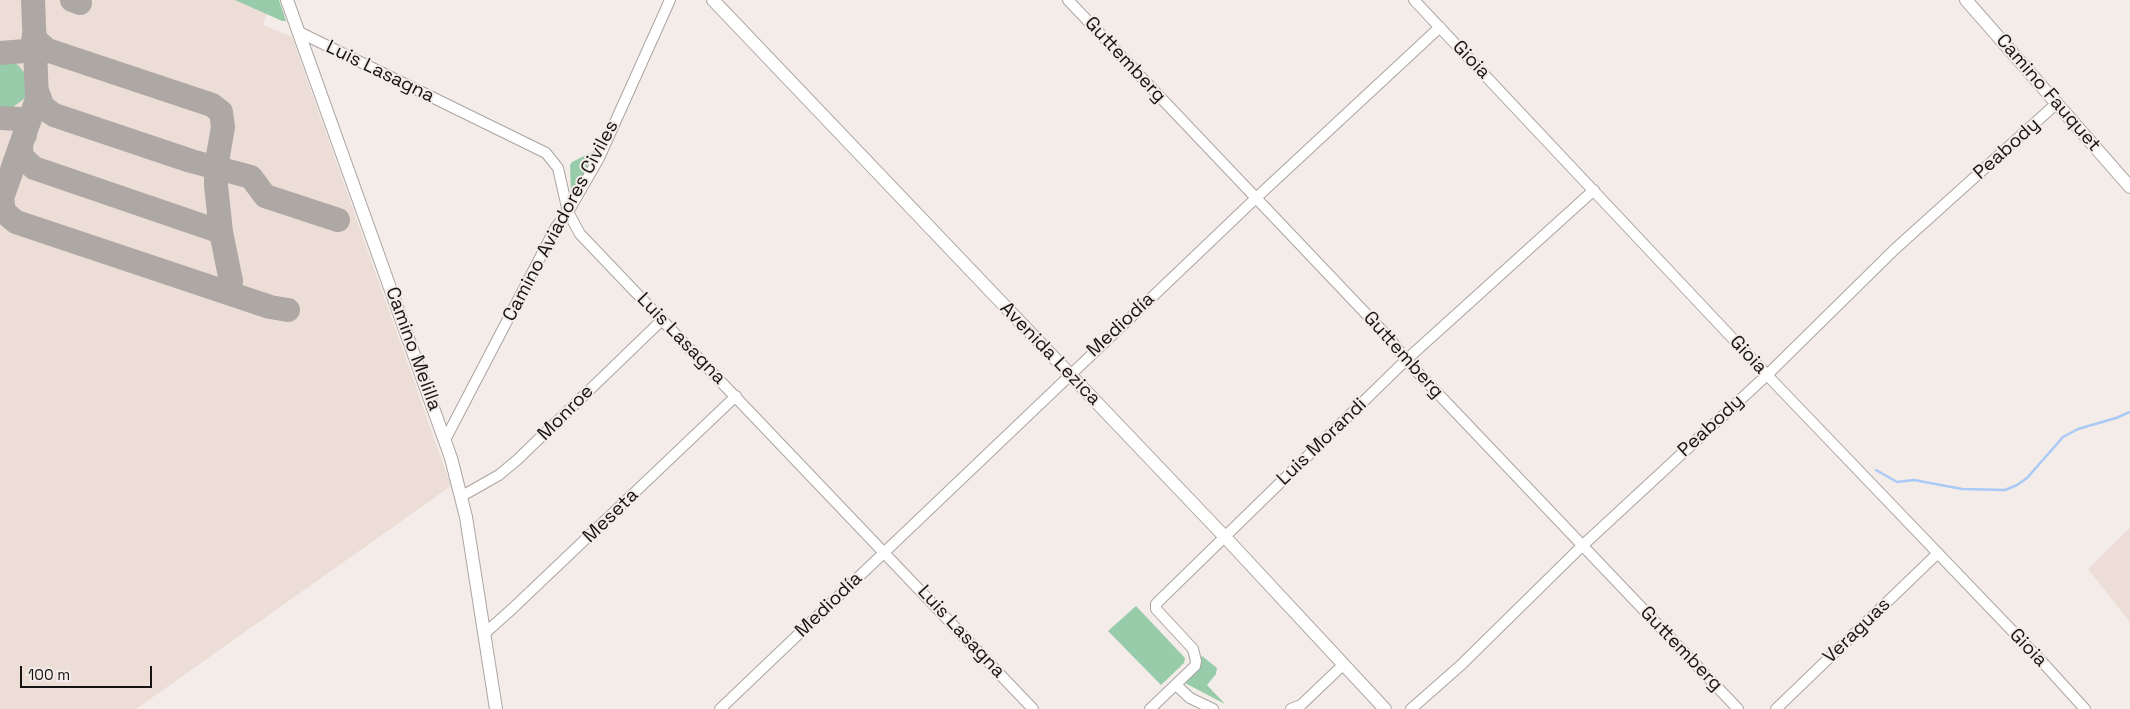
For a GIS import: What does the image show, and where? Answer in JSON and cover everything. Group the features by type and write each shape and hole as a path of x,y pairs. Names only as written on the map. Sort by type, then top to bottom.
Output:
{"street":[{"name":"Camino Melilla","path":"287,0 445,440 462,496 496,709"},
{"name":"Camino Aviadores Civiles","path":"445,440 556,227 568,212 599,158 670,0"},
{"name":"Avenida Lezica","path":"713,0 1224,536 1385,709"},
{"name":"Guttemberg","path":"1068,0 1390,339 1406,360 1738,709"},
{"name":"Gioia","path":"1414,0 1766,375 2085,709"},
{"name":"Camino Fauquet","path":"1966,0 2130,187"},
{"name":"Mediodía","path":"720,709 1070,374 1440,27"},
{"name":"Luis Lasagna","path":"299,32 546,153 558,168 568,212 580,234 1033,709"},
{"name":"Peabody","path":"1411,709 1461,665 1582,546 1766,375 1895,249 2057,103"},
{"name":"Luis Morandi","path":"1150,709 1195,666 1196,655 1156,609 1156,604 1406,360 1594,190"},
{"name":"Monroe","path":"462,496 499,476 518,460 662,320"},
{"name":"Meseta","path":"484,634 512,610 736,396"},
{"name":"Veraguas","path":"1776,709 1938,553"},
{"path":"1291,709 1301,704 1344,664"},
{"path":"1176,685 1190,698 1212,709"}],"shaded area":[{"path":"0,0 265,0 268,10 263,25 292,37 451,486 136,709 0,709"},
{"path":"2130,528 2130,622 2088,569"}],"green space":[{"path":"235,0 279,0 286,21 282,21"},
{"path":"0,62 13,62 27,76 27,93 25,98 13,107 0,108"},
{"path":"596,150 596,154 571,195 570,165 572,162"},
{"path":"1136,606 1185,658 1184,663 1161,685 1108,631"},
{"path":"1202,656 1217,668 1216,674 1207,685 1225,704 1183,682"}],"waterway":[{"path":"1876,470 1897,482 1914,480 1962,489 2005,490 2027,478 2063,437 2078,429 2130,412"}],"taxiway":[{"path":"33,0 37,99 2,198 4,212 16,222 270,307 288,310"},
{"path":"72,0 80,3"},
{"path":"34,34 37,41 47,50 212,105 221,112 223,127 216,167 216,185 221,232 231,281 228,293"},
{"path":"0,53 25,51 32,46 34,36"},
{"path":"37,91 43,107 54,115 191,161 251,177 265,196 338,220"},
{"path":"0,118 19,119 25,127 25,135"},
{"path":"21,146 22,157 34,168 221,232"}]}
